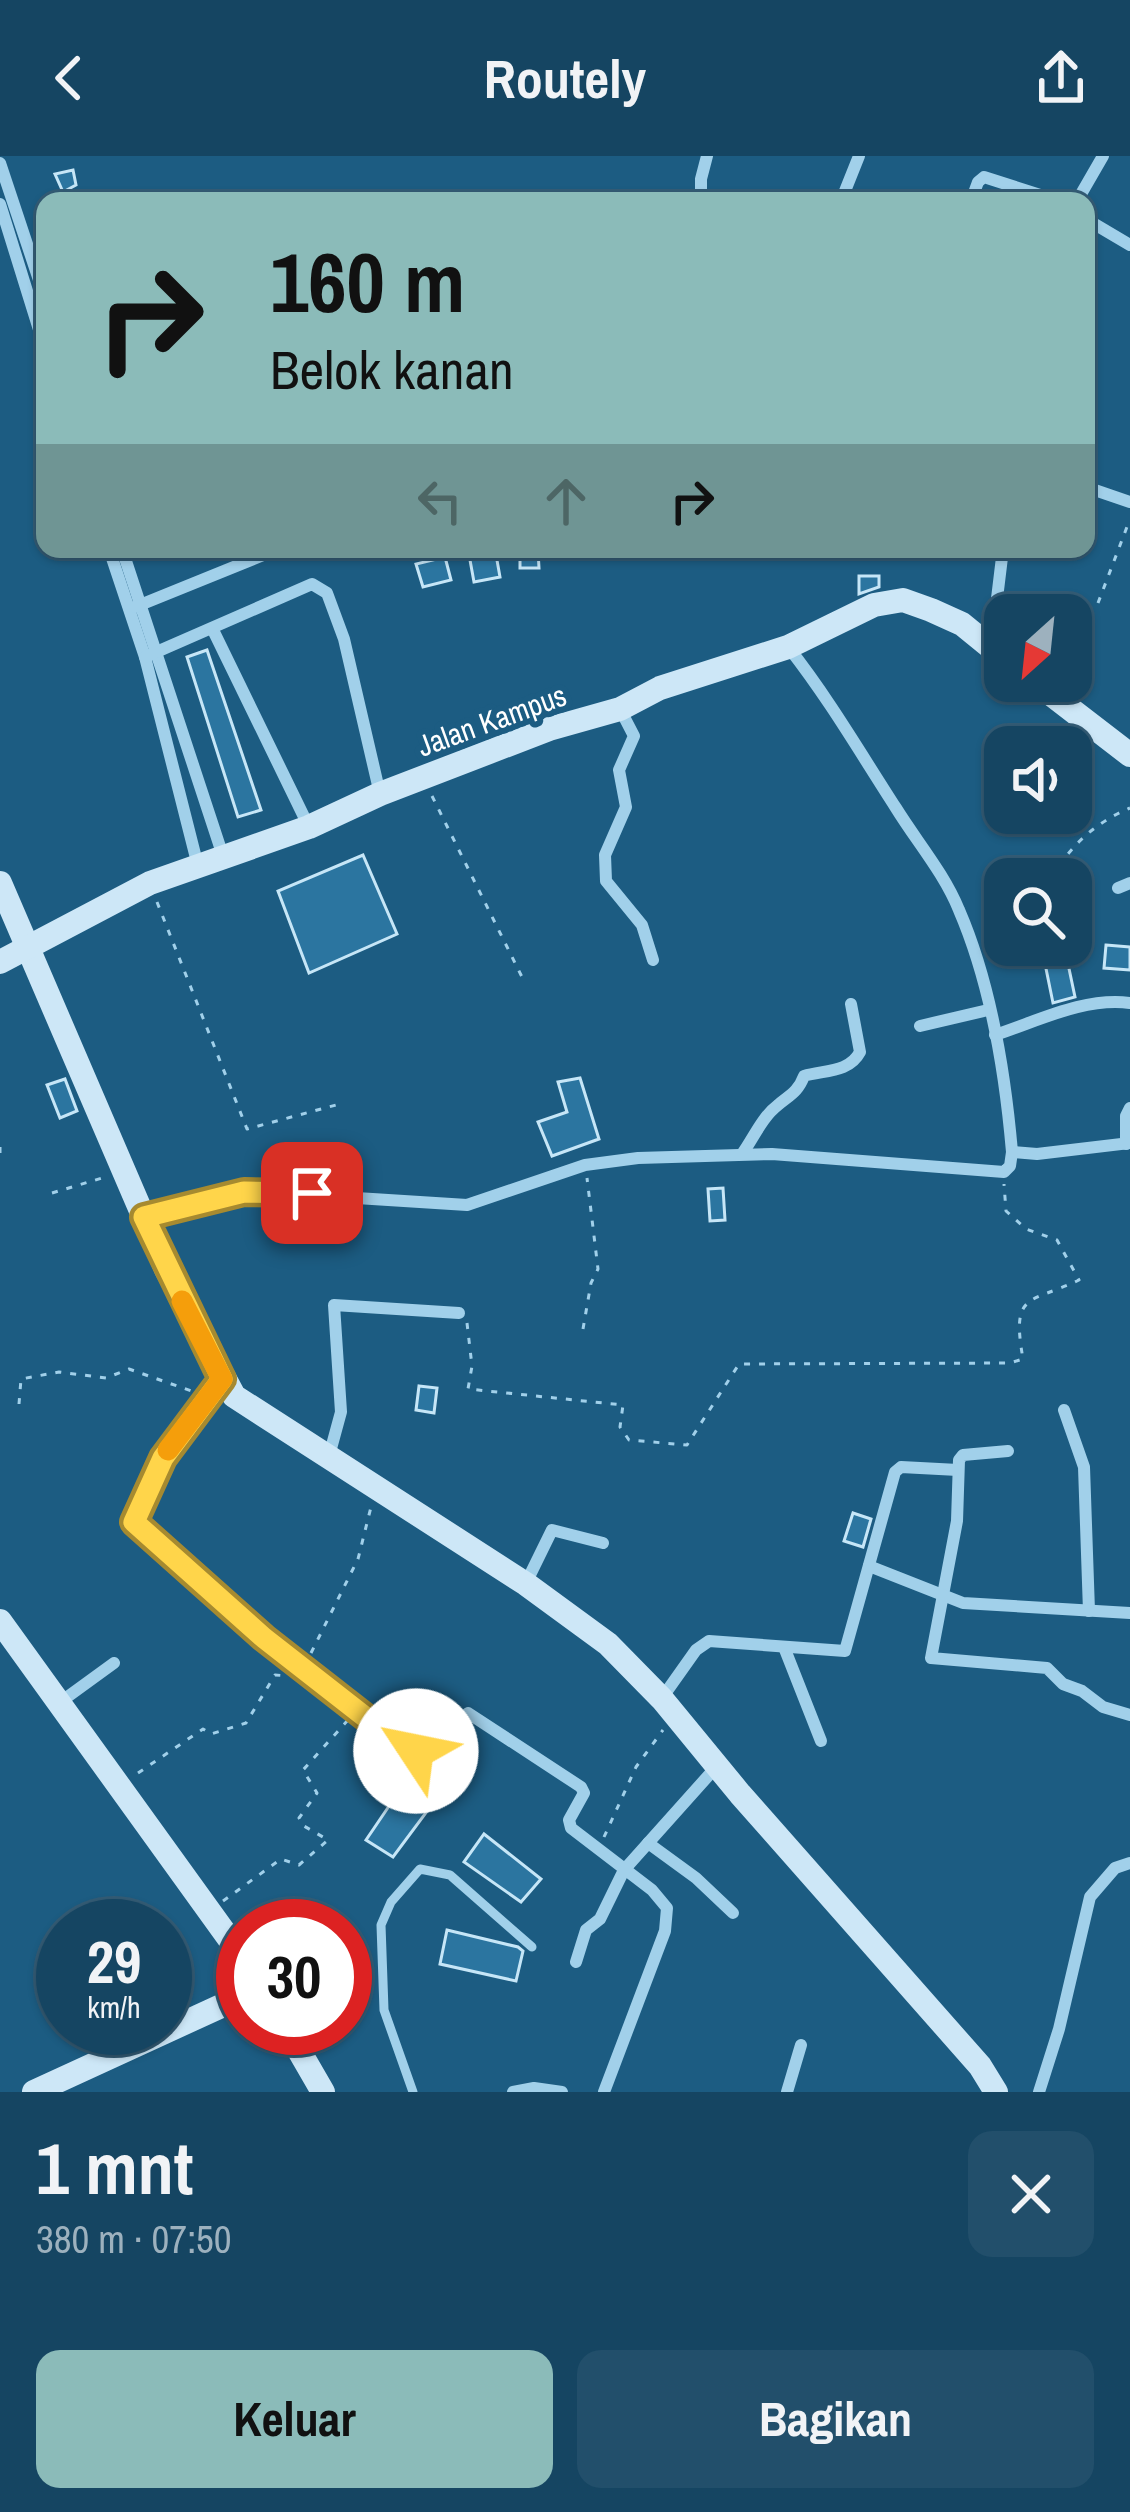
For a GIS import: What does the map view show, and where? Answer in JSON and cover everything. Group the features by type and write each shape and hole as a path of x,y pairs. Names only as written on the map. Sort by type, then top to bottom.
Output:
{"street":[{"path":"700,192 707,156"},
{"path":"844,192 859,156"},
{"path":"1082,192 1103,156"},
{"path":"0,164 36,271"},
{"path":"974,192 984,177 1031,192"},
{"path":"0,204 36,308"},
{"path":"1095,225 1130,244"},
{"path":"1095,490 1130,502"},
{"path":"113,558 223,856"},
{"path":"124,558 134,608"},
{"path":"134,608 256,558"},
{"path":"1001,594 1003,558"},
{"path":"149,654 312,584 327,593 344,639 380,794"},
{"name":"Jalan Kampus","path":"0,962 150,883 309,827 380,794 549,729 620,709 660,688 788,647 874,605 903,601 962,624 984,642"},
{"path":"213,630 309,827"},
{"path":"144,1217 262,1192 466,1205 585,1165 638,1158 742,1154 1004,1172 1012,1152 995,1035 959,910 820,688 788,647"},
{"path":"149,654 199,867"},
{"path":"1062,702 1130,754"},
{"path":"620,709 634,736 619,770 626,807 605,855 604,871 642,925 653,961"},
{"path":"0,883 200,1336 215,1388"},
{"path":"995,1035 1105,1001 1130,1003"},
{"path":"742,1154 778,1105 800,1087 804,1076 844,1068 858,1058 850,1004"},
{"path":"920,1026 988,1010"},
{"path":"1012,1152 1037,1154 1128,1143 1130,1108"},
{"path":"329,1456 341,1412 334,1305 460,1313"},
{"path":"215,1388 329,1456 588,1626 668,1707 980,2066 996,2092"},
{"path":"215,1388 163,1458 134,1522 241,1619 416,1751 450,1743 468,1713 581,1787 584,1793 569,1820 571,1828 663,1900 668,1919 604,2092"},
{"path":"1064,1410 1084,1467 1089,1611"},
{"path":"1008,1450 963,1455 945,1598 930,1656 1047,1668 1103,1707 1130,1715"},
{"path":"668,1707 695,1650 709,1641 845,1651 895,1472 901,1467 958,1470"},
{"path":"526,1584 550,1531 603,1544"},
{"path":"869,1566 945,1598 978,1605 1130,1613"},
{"path":"0,1621 216,1918"},
{"path":"784,1647 821,1741"},
{"path":"59,1703 114,1663"},
{"path":"576,1962 586,1930 600,1919 624,1870 717,1766"},
{"path":"648,1843 734,1913"},
{"path":"1039,2092 1090,1898 1115,1868 1130,1863"},
{"path":"34,2092 216,2008"},
{"path":"787,2092 801,2045"},
{"path":"302,2055 323,2092"},
{"path":"513,2092 562,2092"}],"lane":[{"path":"413,2092 384,2011 381,1925 404,1883 420,1869 450,1875 532,1947"}],"path":[{"path":"1098,603 1130,519"},
{"path":"424,778 524,981"},
{"path":"1062,858 1079,841 1130,808"},
{"path":"150,883 248,1129 336,1105"},
{"path":"974,952 984,946"},
{"path":"583,1329 598,1269 585,1165"},
{"path":"52,1193 124,1172"},
{"path":"460,1313 466,1321 472,1366 468,1389 623,1405 620,1427 629,1440 687,1445 739,1364 986,1364 1023,1359 1018,1317 1030,1297 1078,1280 1057,1240 1025,1229 1006,1211 1004,1172"},
{"path":"19,1404 21,1379 59,1372 106,1378 129,1369 215,1388"},
{"path":"118,1787 203,1730 211,1734 246,1723 275,1675 290,1676 304,1669 358,1559 376,1488"},
{"path":"597,1851 668,1707"},
{"path":"211,1911 281,1859 299,1865 328,1840 299,1818 317,1793 303,1770 357,1710"},
{"path":"385,1791 416,1751"}],"building":[{"path":"73,170 76,185 63,192 55,174"},
{"path":"445,558 451,580 423,587 416,564"},
{"path":"470,558 497,558 500,577 474,582"},
{"path":"520,558 538,558 539,568 520,568"},
{"path":"859,576 879,576 879,587 859,594"},
{"path":"207,650 261,810 238,817 187,657"},
{"path":"363,855 397,934 309,973 278,891"},
{"path":"1106,945 1130,947 1130,970 1104,968"},
{"path":"1045,966 1068,966 1075,997 1053,1003"},
{"path":"580,1078 599,1139 552,1156 538,1122 567,1112 558,1082"},
{"path":"65,1079 77,1111 60,1118 47,1085"},
{"path":"723,1188 725,1220 710,1221 708,1189"},
{"path":"419,1386 437,1388 434,1413 416,1410"},
{"path":"853,1513 871,1519 863,1547 844,1541"},
{"path":"402,1787 431,1806 393,1857 366,1840"},
{"path":"484,1834 541,1879 521,1902 464,1862"},
{"path":"447,1930 518,1947 523,1951 516,1981 440,1964"}],"slow traffic":[{"path":"168,1450 222,1379 182,1301"}],"route":[{"path":"312,1193 244,1192 144,1217 222,1379 163,1458 134,1522 264,1638 392,1738 416,1751"}]}
